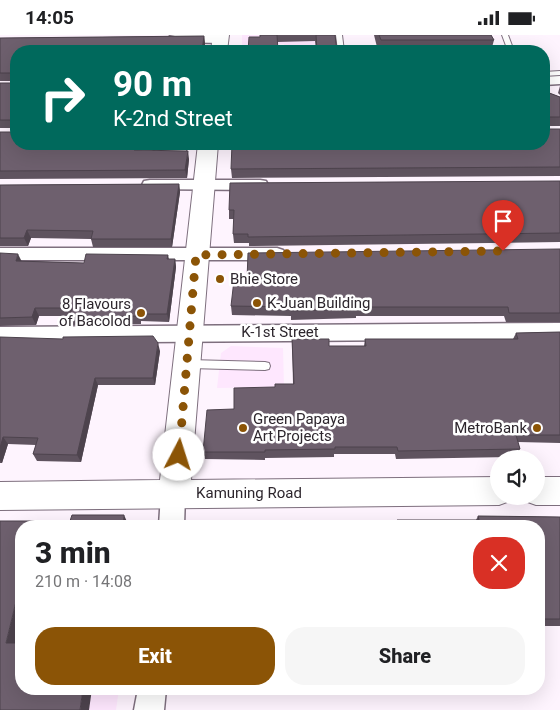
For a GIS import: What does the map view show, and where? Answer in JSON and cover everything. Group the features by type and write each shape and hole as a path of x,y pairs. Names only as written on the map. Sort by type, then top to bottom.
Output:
{"street":[{"path":"163,39 220,42"},
{"path":"171,520 207,150"},
{"path":"136,185 273,185"},
{"path":"0,254 295,254"},
{"name":"K-1st Street","path":"0,335 560,331"},
{"name":"Kamuning Road","path":"0,496 490,491"},
{"path":"545,491 560,491"},
{"path":"149,710 151,695"}],"lane":[{"path":"188,364 265,366"}],"shaded area":[{"path":"242,35 336,35 337,45 284,44 242,45"},
{"path":"231,346 283,348 284,387 217,388 221,353"},
{"path":"0,648 15,677 15,695 118,695 116,710 0,710"}],"building":[{"path":"260,35 277,35 278,45 248,45 249,37 260,37"},
{"path":"316,35 335,35 336,45 317,45"},
{"path":"379,35 491,35 494,40 381,40"},
{"path":"204,36 203,45 10,45 10,73 0,73 0,38"},
{"path":"0,83 10,83 10,120 0,120"},
{"path":"550,93 560,97 560,117 550,117"},
{"path":"550,129 560,129 560,167 231,169 232,150 550,150"},
{"path":"0,132 10,132 10,150 188,151 185,170 0,171"},
{"path":"560,181 560,233 248,237 248,234 233,234 234,210 229,210 230,183"},
{"path":"179,184 171,239 91,239 93,231 27,230 24,238 0,238 0,185"},
{"path":"560,249 560,313 509,313 508,307 357,307 357,309 291,311 291,307 231,306 234,280 247,280 248,253"},
{"path":"0,253 18,254 16,261 84,263 86,254 168,255 167,259 175,259 167,314 69,317 72,308 35,308 32,317 0,318"},
{"path":"560,332 560,435 516,435 520,449 398,451 397,447 335,447 335,449 265,450 265,452 203,452 207,410 234,409 234,388 275,387 275,384 294,384 292,339 329,339 329,346 366,346 365,339 518,339 516,333"},
{"path":"153,336 158,343 153,378 95,378 77,455 33,454 38,438 3,437 0,448 0,337 63,339 63,337"},
{"path":"72,515 124,515 124,520 70,520"},
{"path":"478,516 560,517 560,619 545,619 545,520 479,520"},
{"path":"0,521 15,521 15,606 6,643 15,643 15,695 82,695 80,710 0,710"}],"place":[{"name":"Bhie Store","path":"220,279"},
{"name":"K-Juan Building","path":"257,303"},
{"name":"8 Flavours of Bacolod","path":"141,313"},
{"name":"Green Papaya Art Projects","path":"243,428"},
{"name":"MetroBank","path":"537,428"}],"route":[{"path":"179,455 196,255 503,251"}]}
